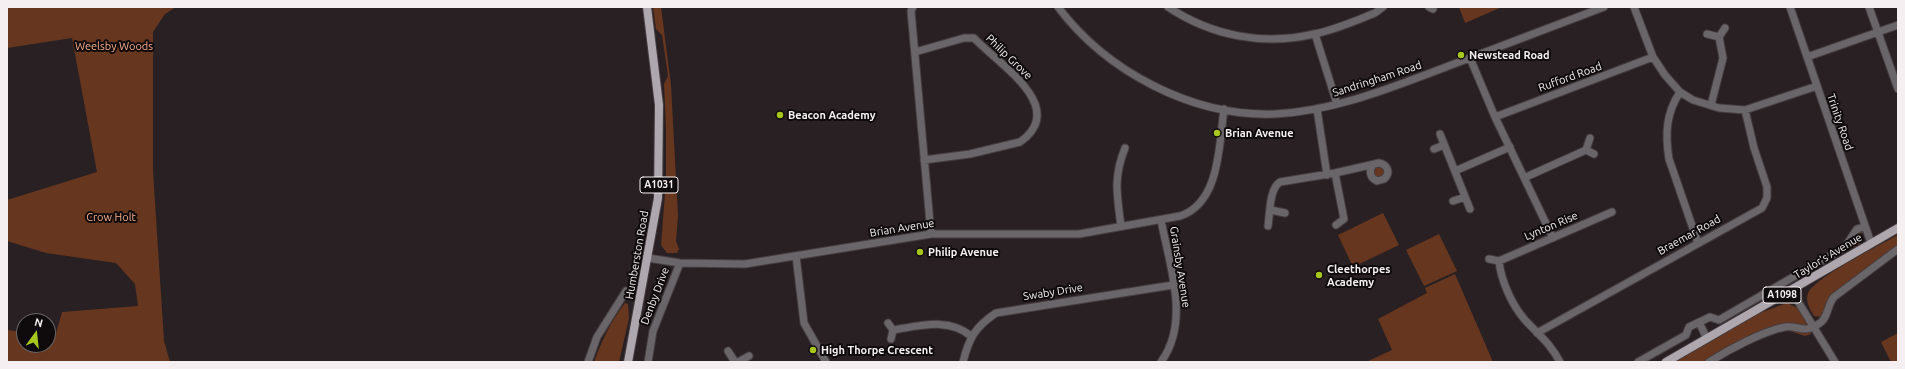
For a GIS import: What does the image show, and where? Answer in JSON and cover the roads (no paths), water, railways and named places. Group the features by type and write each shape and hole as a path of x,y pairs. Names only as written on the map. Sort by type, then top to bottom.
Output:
{"main road":[{"name":"Humberston Road","path":"628,362 658,198 660,141 659,106 647,7"},
{"name":"Taylor's Avenue","path":"1671,361 1898,228"}],"street":[{"path":"914,7 911,11 931,234"},
{"name":"Sandringham Road","path":"1058,7 1089,40 1134,74 1153,84 1191,101 1224,110 1274,114 1317,109 1367,96 1604,7"},
{"path":"1168,7 1196,23 1234,36 1280,40 1315,34 1375,14 1383,7"},
{"path":"1634,7 1653,57 1665,75 1680,92 1693,100 1711,106 1745,110 1817,86"},
{"name":"Trinity Road","path":"1790,7 1864,228 1871,243"},
{"path":"1869,7 1898,89"},
{"path":"1807,57 1898,25"},
{"path":"1711,106 1722,58 1719,37 1725,28"},
{"path":"1315,34 1337,104"},
{"path":"1708,34 1719,37"},
{"name":"Philip Grove","path":"915,52 964,38 974,38 1024,85 1032,96 1037,110 1035,125 1026,138 1020,142 970,154 924,160"},
{"name":"Rufford Road","path":"1495,116 1653,57"},
{"path":"1470,58 1495,116 1526,177 1553,238"},
{"path":"1680,92 1669,113 1666,133 1667,147 1669,159 1698,243"},
{"path":"1317,109 1331,174 1344,219 1336,225"},
{"name":"Brian Avenue","path":"648,258 680,263 745,264 931,234 1079,234 1188,214 1201,204 1206,196 1212,180 1224,110"},
{"name":"Braemar Road","path":"1537,333 1762,208 1767,198 1767,186 1754,148 1745,110"},
{"path":"1440,134 1470,209"},
{"path":"1526,177 1586,150 1590,138"},
{"path":"1434,149 1444,145"},
{"path":"1455,172 1510,147"},
{"path":"1121,226 1116,180 1120,160 1125,148"},
{"path":"1586,150 1594,154"},
{"path":"1268,226 1273,193 1277,184 1284,181 1372,166"},
{"path":"1453,201 1465,197"},
{"path":"1271,210 1285,213"},
{"name":"Lynton Rise","path":"1499,261 1612,212"},
{"name":"Grainsby Avenue","path":"1161,220 1173,285 1176,318 1172,338 1164,361"},
{"name":"Taylor's Avenue","path":"1700,322 1710,317 1719,320 1726,316 1845,247 1857,229 1864,228"},
{"path":"1709,362 1743,343 1779,329 1792,327 1803,330 1820,323 1825,319 1829,303 1834,297 1898,249"},
{"path":"796,256 804,323 826,362"},
{"path":"1489,259 1499,261 1500,269 1514,305 1537,333 1548,342 1560,362"},
{"name":"Denby Drive","path":"648,362 653,330 680,263"},
{"name":"Swaby Drive","path":"964,362 971,336 987,319 996,313 1173,285"},
{"path":"1791,290 1812,327 1835,362"},
{"path":"588,362 597,337 626,291"},
{"path":"1638,362 1686,335 1689,327 1700,322 1707,339"},
{"path":"888,323 893,330 891,339"},
{"path":"893,330 934,324 964,330 971,336"},
{"path":"728,351 735,362"},
{"path":"738,362 749,356"}],"place":[{"name":"Newstead Road","path":"1461,55"},
{"name":"Beacon Academy","path":"780,115"},
{"name":"Brian Avenue","path":"1217,133"},
{"name":"Philip Avenue","path":"920,252"},
{"name":"Cleethorpes Academy","path":"1319,275"},
{"name":"High Thorpe Crescent","path":"813,350"}],"park label":[{"name":"Weelsby Woods","path":"114,46"},
{"name":"Crow Holt","path":"111,217"}]}
